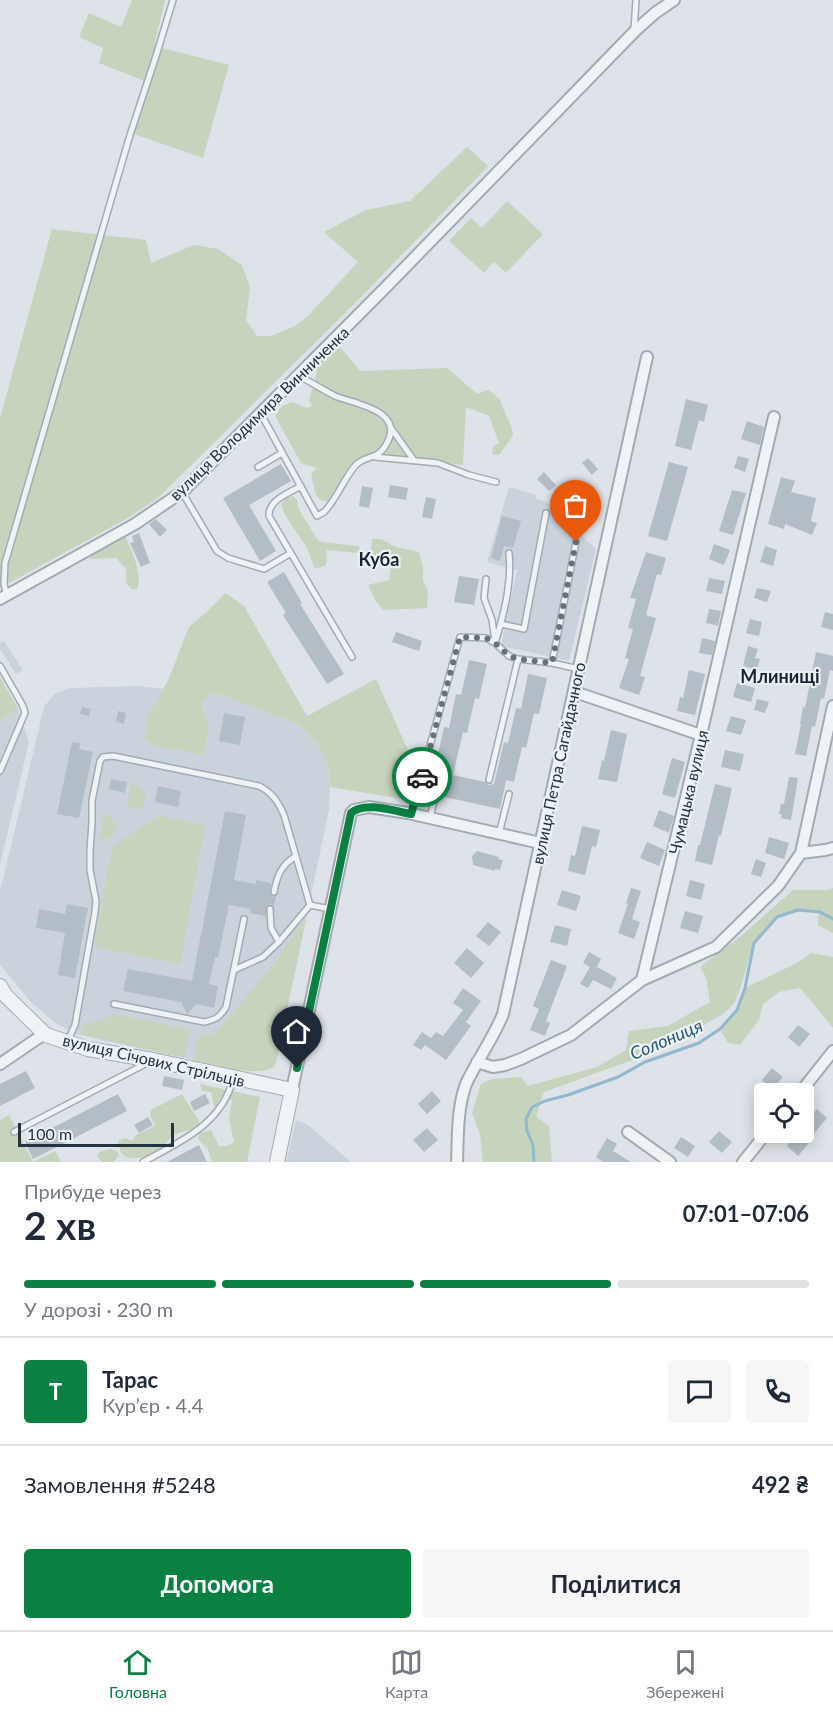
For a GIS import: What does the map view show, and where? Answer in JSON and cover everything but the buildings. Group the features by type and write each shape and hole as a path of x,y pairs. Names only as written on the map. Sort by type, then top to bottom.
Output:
{"street":[{"name":"вулиця Володимира Винниченка","path":"3,598 135,524 182,492 385,288 634,31 674,0"},
{"name":"вулиця Петра Сагайдачного","path":"457,1162 458,1131 466,1086 503,1014 647,357"},
{"name":"Чумацька вулиця","path":"642,981 774,417"},
{"path":"575,692 701,735"},
{"path":"477,1062 493,1067 505,1065 571,1035 642,981 716,947 778,886 801,853 833,706"},
{"path":"277,1162 351,813 354,810 369,807 430,818 540,843"},
{"path":"801,853 833,848"},
{"name":"вулиця Січових Стрільців","path":"2,994 44,1034 88,1049 153,1060 292,1090"},
{"path":"0,1064 44,1034"},
{"path":"808,1083 833,1051"},
{"path":"628,1132 670,1162"},
{"path":"744,1162 759,1143"}],"lane":[{"path":"3,598 4,563 130,135 173,0"},
{"path":"634,31 636,0"},
{"path":"298,375 332,394 377,410 387,420 413,459"},
{"path":"261,414 317,516 328,508 357,464 368,458 413,459 438,463 496,482"},
{"path":"375,457 387,444 390,427"},
{"path":"258,467 282,453"},
{"path":"301,486 276,500 268,510 269,516 352,657"},
{"path":"182,492 217,551 228,558 264,569 291,553"},
{"path":"501,624 524,629 546,513"},
{"path":"552,663 576,542"},
{"path":"495,643 501,624 510,573 509,553"},
{"path":"486,579 484,598 492,620 495,643"},
{"path":"411,814 460,637 486,638 509,656 518,659 579,669"},
{"path":"489,780 518,659"},
{"path":"0,666 24,706 25,713 0,771"},
{"path":"67,1042 75,1025 95,912 96,901 90,870 92,801 100,761 103,757 113,756 259,786 266,790 278,801 284,815 310,905"},
{"path":"430,818 441,770"},
{"path":"499,834 509,794"},
{"path":"274,892 279,873 284,865 296,856"},
{"path":"310,905 330,909"},
{"path":"234,970 262,957 279,942 310,905"},
{"path":"270,909 271,928 279,942"},
{"path":"114,1004 204,1022 214,1020 222,1014 226,1007 244,919"},
{"path":"14,1132 153,1060"},
{"path":"143,1162 190,1136 208,1122 226,1098 233,1078"}],"shaded area":[{"path":"509,487 536,495 536,499 545,501 596,549 569,661 501,646 517,570 487,562"},
{"path":"4,641 23,670 16,674 0,649 0,643"},
{"path":"137,686 221,695 300,725 318,745 328,764 329,810 276,1062 274,1067 268,1070 250,1071 74,1033 54,1022 32,1003 0,965 0,892 44,707 54,694 72,688"},
{"path":"18,708 29,742 0,865 0,722"},
{"path":"296,1120 308,1125 351,1162 286,1162"}],"green space":[{"path":"132,0 165,0 154,46 229,65 203,158 134,134 149,83 99,63 103,48 79,37 89,13 121,27"},
{"path":"467,147 488,166 355,303 158,498 126,519 0,588 0,418 52,229 146,240 151,263 194,245 218,249 242,265 250,288 246,320 257,336 271,336 295,326 309,315 358,262 324,232 366,210 410,201"},
{"path":"507,201 543,234 506,273 494,262 484,273 449,241 471,218 482,228"},
{"path":"336,342 360,371 447,368 477,394 488,390 500,399 513,436 499,455 492,454 493,447 499,443 489,416 466,407 463,465 370,453 355,461 328,501 323,501 315,492 311,474 317,468 301,463 275,416 282,406 292,402 307,408 312,406 309,400 317,373 315,364"},
{"path":"293,496 317,539 321,542 359,546 360,550 357,553 327,550 326,565 315,568 306,546 281,505 286,498"},
{"path":"124,535 138,570 137,589 132,589 126,583 126,569 116,558 90,559 89,553"},
{"path":"372,539 381,539 396,547 419,552 423,580 428,592 427,608 383,610 375,600 368,585 389,580 391,567 387,557 370,556"},
{"path":"225,593 244,606 307,716 376,679 417,770 409,800 330,787 328,764 318,745 300,725 221,695 209,693 201,704 209,730 203,755 156,746 144,738 149,714 169,678 189,627"},
{"path":"0,677 18,708 0,722"},
{"path":"132,781 147,794 142,808 126,809"},
{"path":"104,813 111,817 116,825 112,836 100,843"},
{"path":"159,816 205,825 180,964 94,947 112,846"},
{"path":"833,888 833,933 818,925 819,912 798,910 777,917 754,943 734,1003 723,1014 675,1041 635,1059 544,1092 536,1117 549,1126 552,1162 483,1162 480,1134 472,1113 481,1084 492,1079 521,1077 528,1086 597,1067 626,1050 629,1031 668,1026 710,1002 706,977 700,967 741,936 793,890"},
{"path":"306,919 274,1067 266,1070 245,1071 194,1060 199,1035 213,1034 217,1031 266,974"},
{"path":"811,953 833,957 833,1028 800,988 779,992 763,1004 759,1020 740,1045 728,1043 720,1029 737,1010 745,988 797,963"},
{"path":"115,1014 190,1029 184,1058 80,1034 82,1024 100,1021"},
{"path":"200,1084 260,1097 247,1162 212,1162 208,1149 198,1139 199,1133 211,1130 219,1146 227,1146 234,1142 229,1119 232,1100 220,1097 214,1107 211,1092 202,1091"},
{"path":"182,1094 200,1126 173,1136 161,1150 152,1155 130,1158 122,1154 118,1141 125,1138 132,1141 136,1135 155,1126 150,1115 151,1110"},
{"path":"9,1115 33,1162 0,1162 0,1120"},
{"path":"110,1149 117,1151 119,1156 113,1162 102,1162 97,1156 99,1152"},
{"path":"55,1151 61,1162 33,1162"}],"waterway":[{"name":"Солониця","path":"534,1162 533,1145 527,1131 526,1119 532,1107 618,1077 645,1062 699,1043 720,1029 737,1010 745,988 754,943 777,917 798,910 820,912 833,919"}],"way so far":[{"path":"422,777 460,637 486,638 509,656 552,663 576,542"}],"district":[{"name":"Куба","path":"379,559"},
{"name":"Млинищі","path":"780,676"}],"route":[{"path":"297,1068 349,817 354,810 369,807 411,814 422,777"}]}
